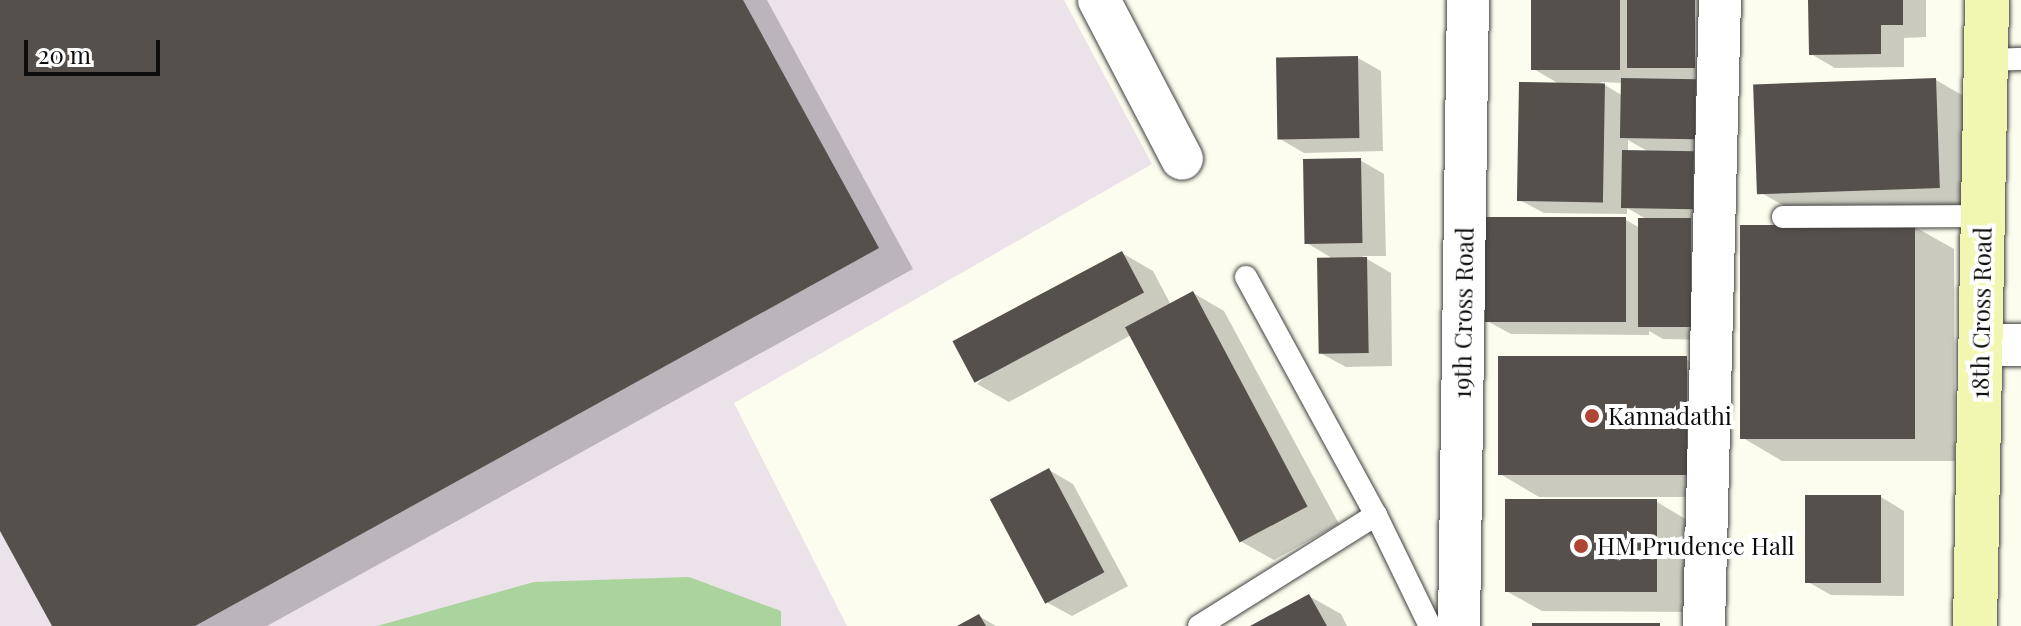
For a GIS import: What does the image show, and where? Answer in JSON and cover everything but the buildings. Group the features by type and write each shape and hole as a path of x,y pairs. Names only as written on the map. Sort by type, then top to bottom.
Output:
{"main road":[{"name":"18th Cross Road","path":"1975,626 2001,345 1983,216 2004,59 1987,0"}],"street":[{"path":"1099,0 1182,159"},
{"name":"19th Cross Road","path":"1459,626 1468,0"},
{"path":"1704,626 1720,0"}],"lane":[{"path":"1783,217 1983,216"},
{"path":"1246,277 1376,515 1430,626"},
{"path":"1199,626 1376,515"}],"shaded area":[{"path":"0,0 1064,0 1152,164 734,403 847,626 0,626"}],"green space":[{"path":"689,577 781,611 781,626 377,626 534,582"}],"place":[{"name":"Kannadathi","path":"1592,416"},
{"name":"HM Prudence Hall","path":"1581,546"}]}
